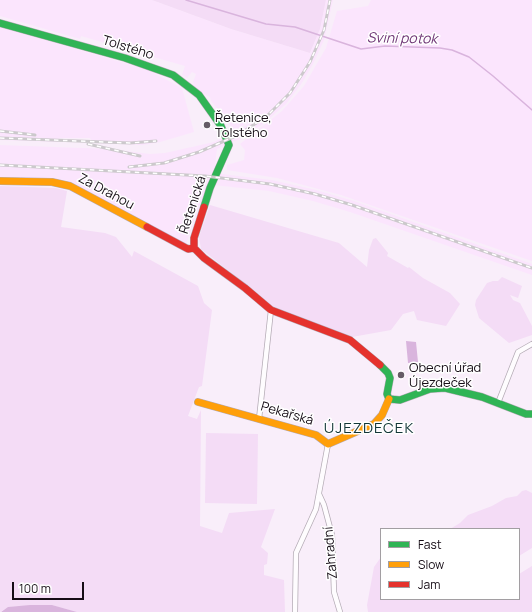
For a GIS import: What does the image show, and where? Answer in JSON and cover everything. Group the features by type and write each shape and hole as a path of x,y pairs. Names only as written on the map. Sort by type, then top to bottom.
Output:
{"street":[{"name":"Tolstého","path":"0,23 125,58 173,75 193,89 206,102 225,133 229,145"},
{"name":"Řetenická","path":"229,145 210,188 194,238 194,248 204,258 245,288 271,310 352,342 387,372 390,378 387,396 390,399"},
{"name":"Za Drahou","path":"0,180 52,182 70,186 188,249 194,248"},
{"path":"259,419 271,310"},
{"path":"498,403 518,352 532,344"},
{"path":"295,612 296,553 316,508 328,444 374,424 380,418 390,399 397,401 430,389 445,388 498,403 526,414 532,414"},
{"name":"Pekařská","path":"198,402 316,435 328,444"},
{"name":"Zahradní","path":"319,494 324,505 332,535 334,592 340,612"}],"shaded area":[{"path":"0,0 152,0 231,29 310,53 307,61 320,29 326,0 333,0 324,40 302,83 286,104 263,124 241,138 217,149 214,173 271,180 316,190 354,201 532,264 532,275 350,212 313,201 269,191 195,183 207,185 186,244 66,180 0,177 0,145 110,149 150,154 165,153 214,142 238,131 271,108 234,131 211,101 210,97 194,86 193,82 196,74 192,72 187,78 182,75 185,66 81,36 80,39 0,16"},
{"path":"152,0 326,0 320,29 310,53 231,29"},
{"path":"371,0 532,0 532,261 341,195 277,178 227,170 227,165 244,160 245,150 240,144 282,111 304,86 326,48 337,11 368,6"},
{"path":"0,27 148,70 182,88 194,132 160,142 143,145 93,143 90,138 59,138 58,142 0,140"},
{"path":"0,186 56,188 67,191 61,227 105,233 116,237 132,257 134,251 198,286 204,303 212,310 202,386 199,387 188,416 197,419 201,410 200,526 222,533 229,513 275,509 261,547 268,553 267,564 264,565 264,575 284,580 285,612 77,612 51,605 9,607 0,612"},
{"path":"210,205 339,243 367,267 369,250 373,239 376,238 388,253 387,256 408,268 409,267 423,278 450,293 460,304 446,326 417,320 414,311 403,314 391,330 352,337 305,320 271,306 201,249 199,237"},
{"path":"502,277 522,286 518,298 510,295 513,300 520,303 532,326 532,335 509,343 479,318 475,305 476,300 487,283 498,281"},
{"path":"406,341 416,342 418,362 408,363"},
{"path":"206,433 258,434 257,504 205,503"},
{"path":"526,490 532,493 532,548 520,555 520,528 452,528 460,523 468,515 492,506 506,498 517,496 522,491"},
{"path":"380,558 380,600 520,600 520,573 532,566 532,612 368,612 367,605 374,567"},
{"path":"52,605 77,612 1,612 8,607"}],"waterway":[{"name":"Sviní potok","path":"186,0 266,24 295,27 361,49 385,46 440,48 452,50 469,57 532,110"}],"railway":[{"path":"129,167 164,163 199,152 238,135 267,116 290,93 310,62 324,30 330,0"},
{"path":"0,131 35,135"},
{"path":"0,138 130,143 156,141"},
{"path":"88,144 140,156"},
{"path":"0,165 205,176 270,184 315,194 352,205 532,268"}],"traffic: fast":[{"path":"0,23 125,58 173,75 199,95 221,126 229,145 210,188 204,207"},
{"path":"380,365 388,373 390,378 387,394 389,399 400,400 430,389 445,388 482,397 526,414 532,414"}],"traffic: slow":[{"path":"0,181 52,182 70,186 147,227"},
{"path":"198,402 316,435 328,444 374,424 382,415 389,399"}],"traffic: jam":[{"path":"204,207 194,238 194,248 204,258 245,288 271,310 350,340 380,365"},
{"path":"147,227 188,249 194,248"}],"place":[{"name":"Řetenice, Tolstého","path":"207,125"},
{"name":"Obecní úřad Újezdeček","path":"401,375"}],"district":[{"name":"ÚJEZDEČEK","path":"369,429"}]}
